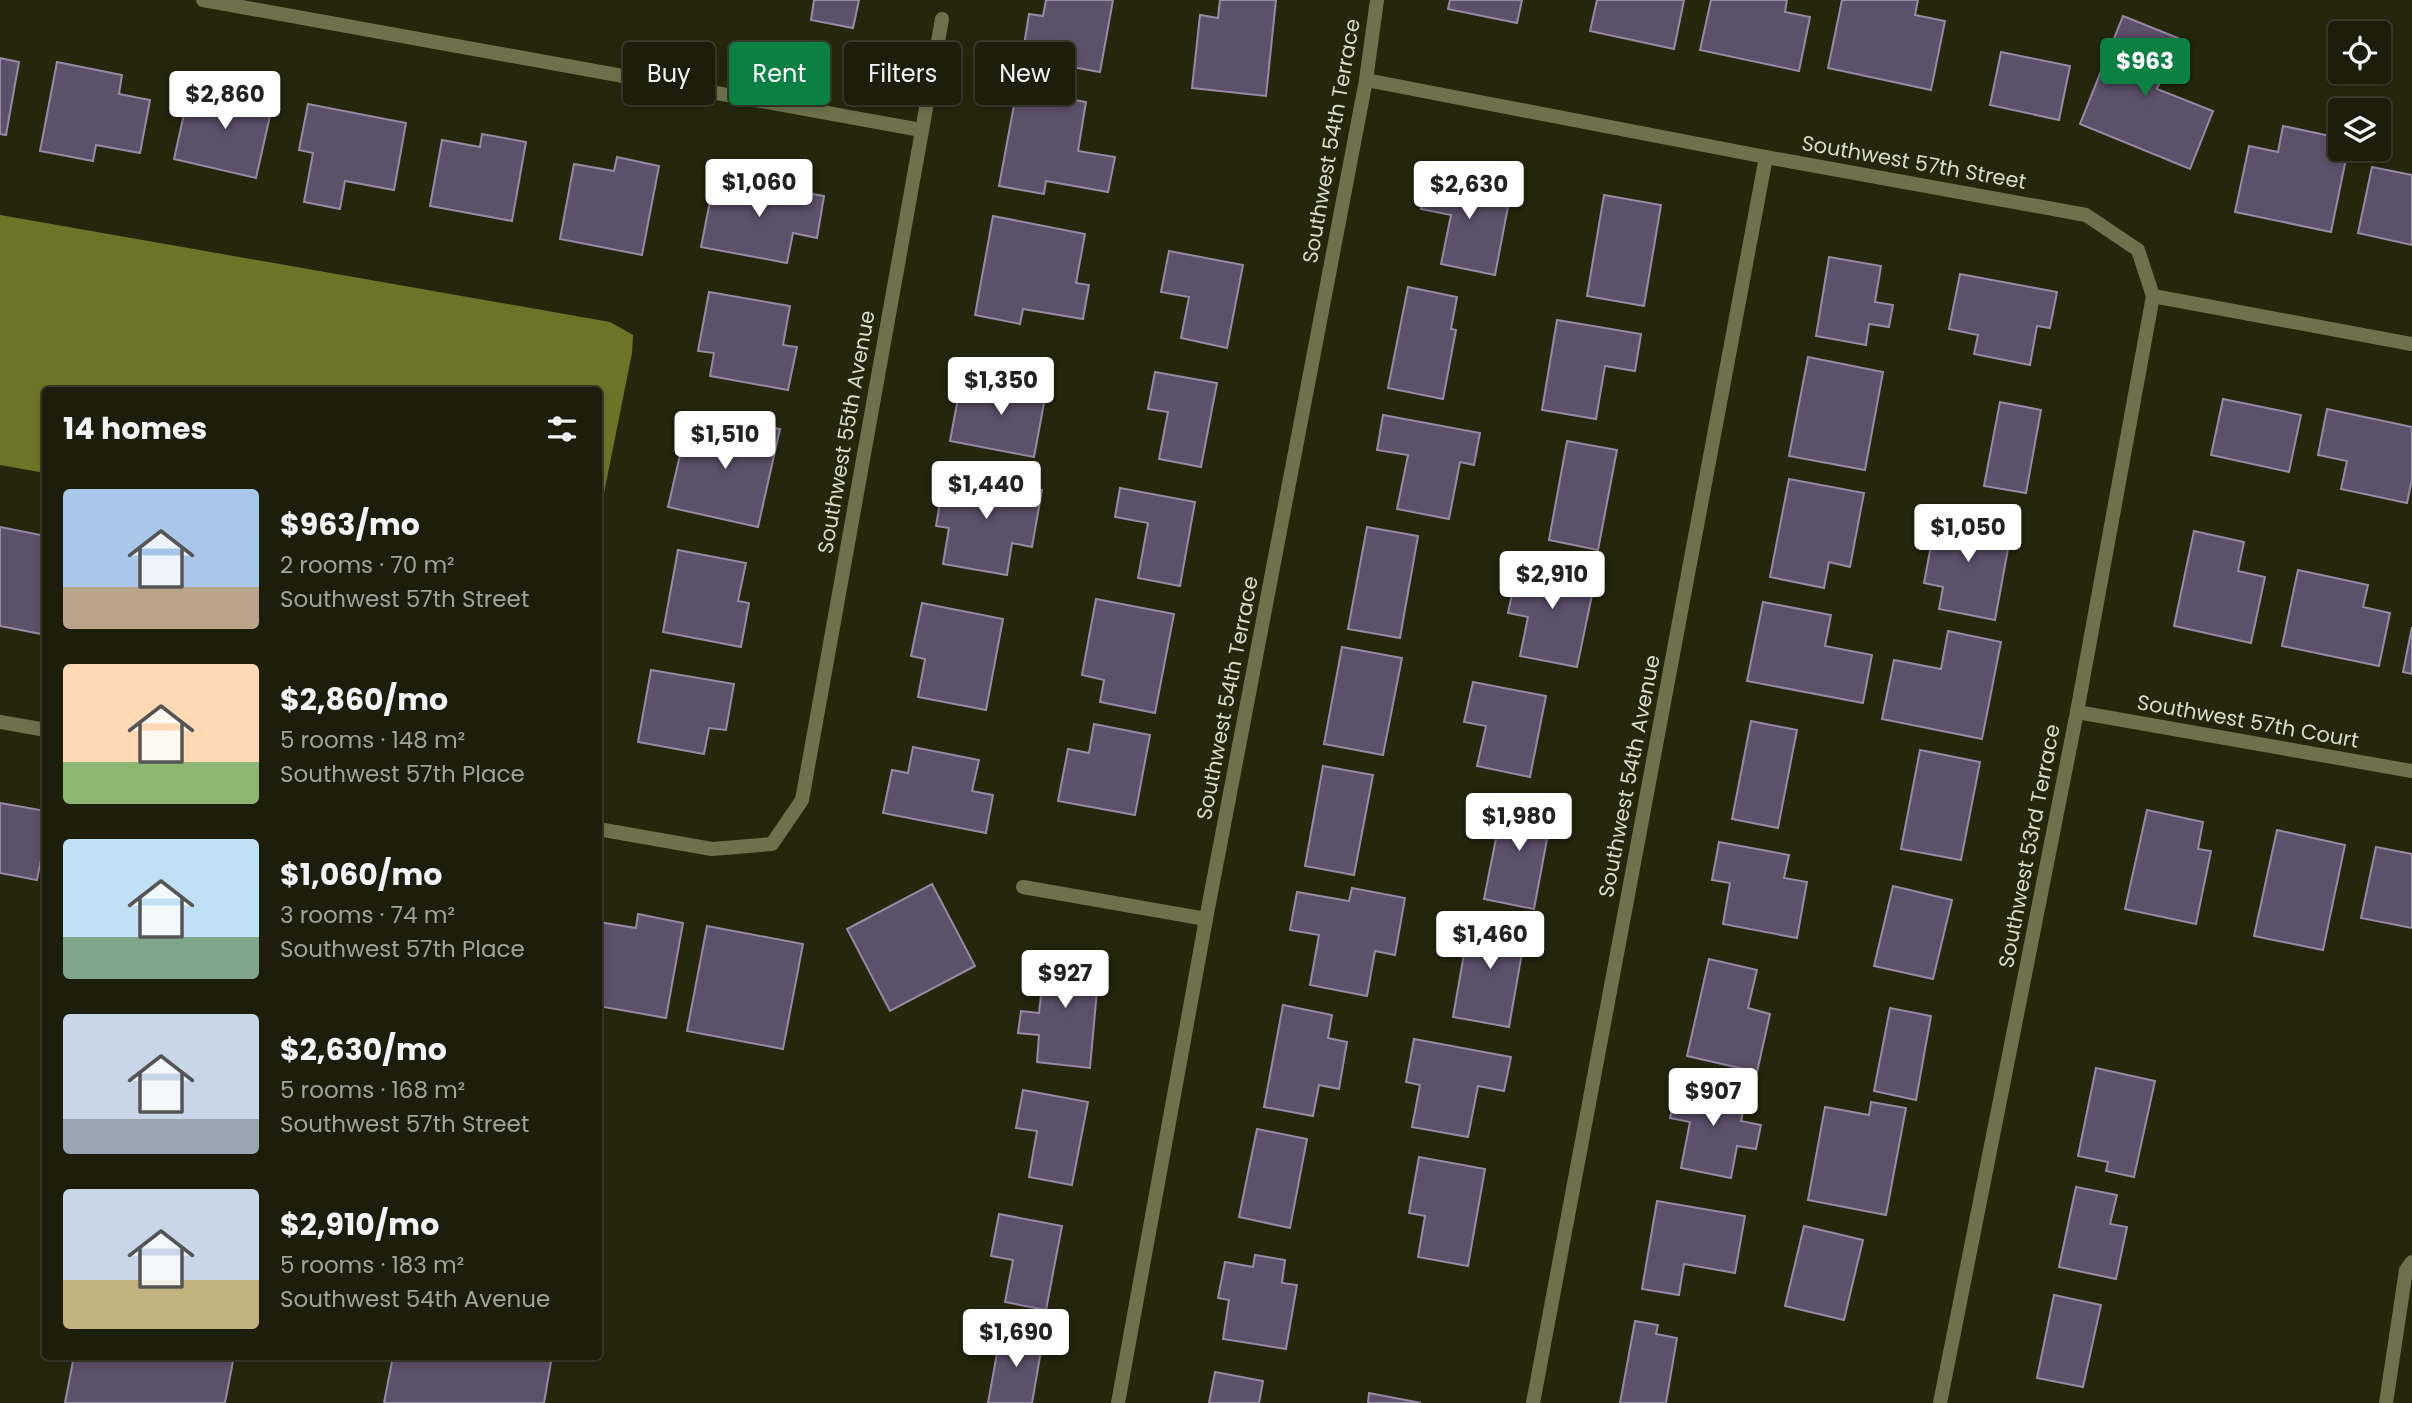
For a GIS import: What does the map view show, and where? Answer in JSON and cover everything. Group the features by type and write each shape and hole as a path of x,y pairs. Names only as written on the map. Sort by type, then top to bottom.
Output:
{"street":[{"path":"203,0 921,130"},
{"name":"Southwest 54th Terrace","path":"1118,1403 1206,919 1366,80 1377,0"},
{"name":"Southwest 55th Avenue","path":"602,830 712,849 772,844 802,800 942,19"},
{"name":"Southwest 57th Street","path":"1366,80 2086,215 2138,250 2153,296"},
{"name":"Southwest 54th Avenue","path":"1533,1403 1766,157"},
{"path":"2153,296 2412,344"},
{"name":"Southwest 53rd Terrace","path":"1940,1403 2077,712 2153,296"},
{"name":"Southwest 57th Court","path":"2077,712 2412,771"},
{"path":"0,722 42,729"},
{"path":"1023,887 1206,919"},
{"path":"2386,1403 2406,1270 2412,1262"}],"shaded area":[{"path":"0,215 610,322 633,335 632,353 602,503 602,387 42,387 42,472 0,465"}],"building":[{"path":"814,0 859,0 853,28 811,20"},
{"path":"1046,0 1113,0 1100,72 1075,68 1075,42 1025,42 1029,14 1043,16"},
{"path":"1220,0 1276,0 1266,96 1192,88 1200,15 1218,18"},
{"path":"1450,0 1522,0 1517,23 1448,9"},
{"path":"1597,0 1684,0 1674,49 1590,31"},
{"path":"1711,0 1787,0 1785,12 1810,17 1799,71 1700,50"},
{"path":"1842,0 1918,0 1915,15 1945,21 1931,90 1828,68"},
{"path":"2123,16 2178,38 2157,89 2213,111 2190,169 2080,124"},
{"path":"2001,52 2070,66 2059,120 1990,105"},
{"path":"0,58 19,62 6,135 0,134"},
{"path":"57,62 122,75 119,94 150,100 140,153 96,145 93,161 40,151"},
{"path":"225,87 274,98 256,178 174,159 189,91 222,99"},
{"path":"1075,100 1086,102 1078,151 1115,157 1108,192 1046,181 1044,194 999,186 1014,105 1075,105"},
{"path":"308,104 406,123 394,190 345,181 340,209 304,202 313,153 299,150"},
{"path":"2283,126 2328,135 2328,161 2346,161 2331,232 2235,212 2249,146 2278,152"},
{"path":"482,134 526,142 512,221 430,206 442,140 480,147"},
{"path":"617,157 659,166 642,255 560,239 574,164 614,171"},
{"path":"2372,167 2412,175 2412,245 2358,233"},
{"path":"1428,174 1511,191 1495,275 1441,264 1451,215 1421,209"},
{"path":"715,176 824,196 817,238 793,233 787,263 701,247"},
{"path":"1604,195 1661,205 1644,306 1587,296"},
{"path":"993,216 1085,234 1076,283 1089,285 1083,319 1023,309 1020,324 975,315"},
{"path":"1169,251 1243,265 1227,348 1181,338 1189,297 1161,292"},
{"path":"1829,257 1881,266 1875,302 1893,305 1889,327 1869,324 1866,345 1816,336"},
{"path":"1960,274 2057,292 2050,328 2037,326 2030,365 1974,354 1978,335 1949,329"},
{"path":"1408,287 1457,297 1451,329 1456,330 1443,399 1388,388"},
{"path":"709,292 790,306 783,345 797,347 788,390 710,376 714,353 698,351"},
{"path":"1557,320 1641,334 1635,371 1605,366 1596,419 1542,410"},
{"path":"1808,357 1883,372 1865,470 1789,456"},
{"path":"1155,372 1217,383 1201,467 1159,459 1168,412 1148,409"},
{"path":"981,375 1047,387 1034,457 950,441 958,398 976,401"},
{"path":"2223,399 2301,415 2289,472 2211,455"},
{"path":"2000,402 2041,410 2026,493 1984,486"},
{"path":"2327,409 2412,427 2412,479 2407,503 2341,489 2347,461 2318,455"},
{"path":"1383,415 1480,433 1474,465 1460,462 1449,519 1397,509 1408,455 1377,450"},
{"path":"734,419 780,429 758,527 668,507 688,421 731,430"},
{"path":"1567,441 1617,450 1598,550 1549,540"},
{"path":"945,472 1042,490 1032,547 1012,543 1007,575 943,564 949,528 936,526"},
{"path":"1789,479 1864,493 1850,567 1829,562 1824,588 1770,577"},
{"path":"1120,488 1195,502 1180,586 1138,578 1148,523 1115,517"},
{"path":"1937,513 2012,527 1995,620 1939,609 1943,587 1924,583"},
{"path":"0,527 42,535 42,634 0,626"},
{"path":"1367,527 1418,536 1400,638 1348,629"},
{"path":"2194,531 2244,542 2238,571 2265,577 2251,643 2174,626"},
{"path":"678,550 746,563 738,601 749,603 741,647 663,632"},
{"path":"1519,561 1596,576 1577,667 1520,656 1528,617 1508,613"},
{"path":"2298,570 2368,585 2363,607 2390,613 2379,666 2282,646"},
{"path":"1096,599 1174,614 1155,713 1100,702 1104,680 1082,675"},
{"path":"1763,602 1831,615 1825,646 1872,655 1863,703 1747,681"},
{"path":"922,603 1003,619 986,710 918,697 925,659 911,656"},
{"path":"2412,627 2412,674 2403,672"},
{"path":"1948,631 2001,642 1982,739 1882,719 1894,660 1941,669"},
{"path":"1342,647 1402,658 1383,755 1324,744"},
{"path":"651,670 734,684 726,730 709,728 704,754 638,742"},
{"path":"1473,682 1546,696 1530,777 1477,766 1486,726 1464,722"},
{"path":"1751,721 1797,730 1778,828 1732,819"},
{"path":"1094,724 1150,735 1135,815 1058,801 1068,749 1089,753"},
{"path":"913,747 979,760 972,791 993,795 986,833 883,813 892,770 908,773"},
{"path":"1920,750 1980,762 1961,860 1901,849"},
{"path":"1323,766 1373,775 1354,875 1305,866"},
{"path":"1504,798 1553,807 1534,909 1484,899"},
{"path":"0,803 42,810 42,854 37,880 0,873"},
{"path":"2147,810 2203,822 2198,849 2211,851 2196,924 2125,909"},
{"path":"2277,830 2345,845 2323,950 2254,936"},
{"path":"1719,842 1789,855 1784,878 1807,882 1797,938 1723,924 1730,883 1712,880"},
{"path":"2376,847 2412,854 2412,928 2361,918"},
{"path":"932,884 975,966 890,1011 847,929"},
{"path":"1893,886 1952,900 1933,979 1874,966"},
{"path":"1352,888 1405,898 1395,955 1375,951 1367,996 1310,985 1319,935 1290,930 1297,892 1349,901"},
{"path":"638,914 683,923 666,1018 602,1007 602,922 636,928"},
{"path":"1471,914 1527,924 1509,1027 1453,1017"},
{"path":"707,926 803,944 783,1049 687,1031"},
{"path":"1046,951 1100,957 1090,1068 1037,1062 1039,1035 1018,1033 1021,1011 1039,1013"},
{"path":"1709,959 1757,970 1748,1008 1770,1014 1757,1072 1687,1056"},
{"path":"1283,1005 1332,1015 1328,1038 1347,1042 1339,1089 1319,1085 1313,1116 1264,1107"},
{"path":"1890,1008 1931,1016 1916,1100 1874,1091"},
{"path":"1414,1039 1511,1057 1504,1091 1478,1086 1468,1137 1412,1127 1420,1085 1406,1082"},
{"path":"2096,1068 2155,1081 2134,1177 2106,1171 2108,1162 2078,1156"},
{"path":"1678,1081 1747,1095 1741,1121 1761,1125 1756,1149 1737,1146 1731,1178 1681,1168 1690,1122 1670,1118"},
{"path":"1023,1090 1088,1102 1072,1185 1029,1177 1037,1131 1016,1128"},
{"path":"1871,1102 1906,1108 1886,1215 1808,1200 1825,1107 1869,1115"},
{"path":"1257,1129 1307,1139 1290,1228 1239,1217"},
{"path":"1419,1157 1485,1169 1468,1266 1418,1257 1425,1216 1409,1213"},
{"path":"2076,1187 2117,1195 2110,1224 2127,1227 2116,1279 2059,1267"},
{"path":"1657,1201 1745,1216 1735,1273 1684,1264 1679,1295 1642,1289"},
{"path":"999,1214 1062,1226 1046,1310 1005,1302 1013,1260 991,1256"},
{"path":"1804,1226 1863,1240 1844,1320 1785,1306"},
{"path":"1255,1255 1285,1260 1282,1283 1297,1285 1286,1349 1223,1339 1229,1300 1218,1298 1225,1262 1253,1267"},
{"path":"2054,1295 2101,1305 2083,1387 2037,1378"},
{"path":"1635,1321 1658,1325 1656,1334 1677,1338 1666,1403 1620,1403"},
{"path":"1001,1331 1043,1339 1032,1403 988,1403"},
{"path":"73,1360 233,1360 225,1403 65,1403"},
{"path":"392,1360 551,1360 544,1403 384,1403"},
{"path":"1215,1372 1263,1381 1259,1403 1209,1403"},
{"path":"1369,1393 1421,1403 1368,1403"}]}
